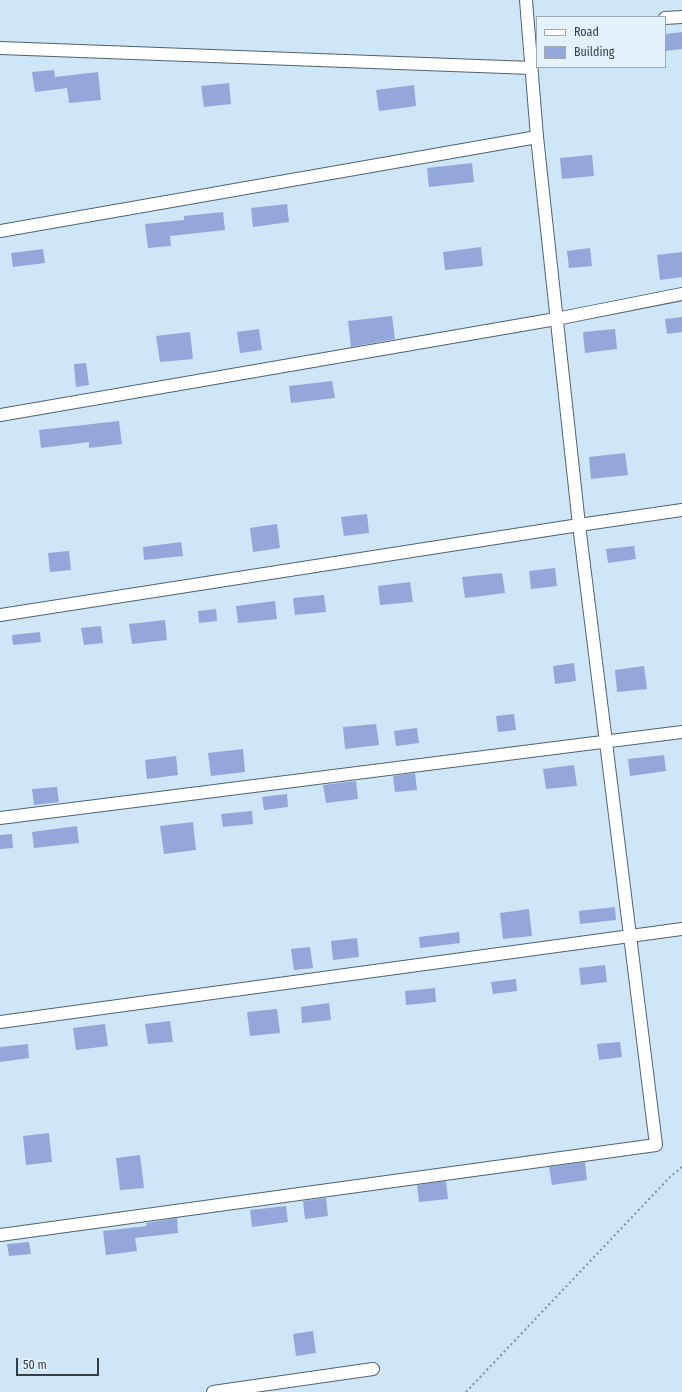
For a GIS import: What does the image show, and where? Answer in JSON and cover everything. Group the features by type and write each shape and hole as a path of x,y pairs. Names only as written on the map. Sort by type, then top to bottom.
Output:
{"street":[{"path":"0,1235 656,1145 579,525 537,137 531,68 533,27 526,0"},
{"path":"666,18 682,17"},
{"path":"0,48 531,68"},
{"path":"0,231 537,137"},
{"path":"0,416 556,319 682,294"},
{"path":"0,614 682,510"},
{"path":"0,818 682,732"},
{"path":"0,1022 682,929"},
{"path":"213,1392 373,1369"}],"path":[{"path":"466,1392 665,1182 682,1167"}],"building":[{"path":"682,32 682,49 666,51 666,34"},
{"path":"54,70 55,77 98,72 101,100 69,103 67,88 35,92 32,72"},
{"path":"229,83 231,104 204,107 201,86"},
{"path":"414,85 416,106 379,111 376,90"},
{"path":"592,155 594,176 562,179 560,158"},
{"path":"472,163 474,182 429,187 427,168"},
{"path":"287,204 289,222 253,227 251,208"},
{"path":"223,212 225,230 170,236 171,246 148,248 145,224 184,220 184,216"},
{"path":"481,247 483,266 445,270 443,252"},
{"path":"590,248 592,266 569,268 567,251"},
{"path":"43,249 45,263 13,267 11,253"},
{"path":"682,252 682,277 660,280 657,255"},
{"path":"392,316 395,339 351,347 348,321"},
{"path":"682,317 682,332 667,334 665,319"},
{"path":"259,329 262,350 240,353 237,332"},
{"path":"615,329 617,349 585,353 583,332"},
{"path":"190,332 193,359 160,362 156,336"},
{"path":"86,363 89,385 76,387 74,364"},
{"path":"332,381 335,398 291,403 289,386"},
{"path":"119,421 122,444 89,448 89,442 41,448 39,430"},
{"path":"625,453 628,475 591,479 589,457"},
{"path":"367,514 369,533 344,536 341,517"},
{"path":"277,524 280,548 253,552 250,528"},
{"path":"181,542 183,556 144,560 143,547"},
{"path":"634,546 636,559 608,563 606,549"},
{"path":"69,551 71,570 50,572 48,553"},
{"path":"555,568 557,586 531,589 529,571"},
{"path":"502,573 505,593 465,598 462,577"},
{"path":"410,582 413,602 380,605 378,586"},
{"path":"324,595 326,612 295,615 293,598"},
{"path":"275,601 277,619 238,623 236,606"},
{"path":"216,609 217,621 199,623 198,611"},
{"path":"165,620 167,640 132,644 129,624"},
{"path":"101,626 103,643 84,645 81,628"},
{"path":"40,632 41,642 13,645 12,635"},
{"path":"574,663 576,681 555,684 553,666"},
{"path":"644,666 647,689 617,692 615,670"},
{"path":"514,714 516,730 498,732 496,716"},
{"path":"376,724 379,745 345,749 343,727"},
{"path":"417,728 419,743 396,746 394,731"},
{"path":"243,749 245,772 211,776 208,753"},
{"path":"664,755 666,771 630,776 628,759"},
{"path":"176,756 178,775 147,779 145,760"},
{"path":"574,765 577,786 546,789 543,769"},
{"path":"415,773 417,790 395,792 393,776"},
{"path":"356,781 358,799 326,803 323,785"},
{"path":"57,787 59,802 34,805 32,789"},
{"path":"287,794 288,807 264,810 262,797"},
{"path":"252,811 253,824 223,827 221,814"},
{"path":"193,822 196,850 164,854 160,826"},
{"path":"77,826 79,843 34,848 32,832"},
{"path":"12,834 13,848 0,849 0,835"},
{"path":"615,907 616,920 580,924 579,911"},
{"path":"529,909 532,936 503,939 500,913"},
{"path":"459,932 460,943 420,948 419,937"},
{"path":"357,938 359,957 333,960 331,941"},
{"path":"310,947 313,968 294,970 291,949"},
{"path":"605,965 607,982 581,985 579,968"},
{"path":"516,979 517,991 493,994 491,982"},
{"path":"435,988 436,1002 406,1005 405,991"},
{"path":"329,1003 331,1020 302,1023 301,1007"},
{"path":"277,1009 280,1033 250,1036 247,1012"},
{"path":"170,1021 173,1042 148,1044 145,1024"},
{"path":"105,1024 108,1046 76,1050 73,1028"},
{"path":"620,1042 622,1057 599,1060 597,1044"},
{"path":"28,1044 29,1058 0,1062 0,1047"},
{"path":"49,1133 52,1162 26,1165 23,1136"},
{"path":"140,1155 144,1188 120,1190 116,1158"},
{"path":"585,1162 587,1180 552,1185 549,1167"},
{"path":"446,1181 448,1199 419,1202 417,1185"},
{"path":"326,1198 328,1216 305,1219 303,1201"},
{"path":"286,1206 288,1222 252,1227 250,1210"},
{"path":"177,1218 178,1233 135,1238 137,1251 106,1255 103,1231 147,1226 146,1223"},
{"path":"29,1242 31,1254 9,1256 7,1244"},
{"path":"313,1331 316,1353 296,1356 293,1334"}]}
